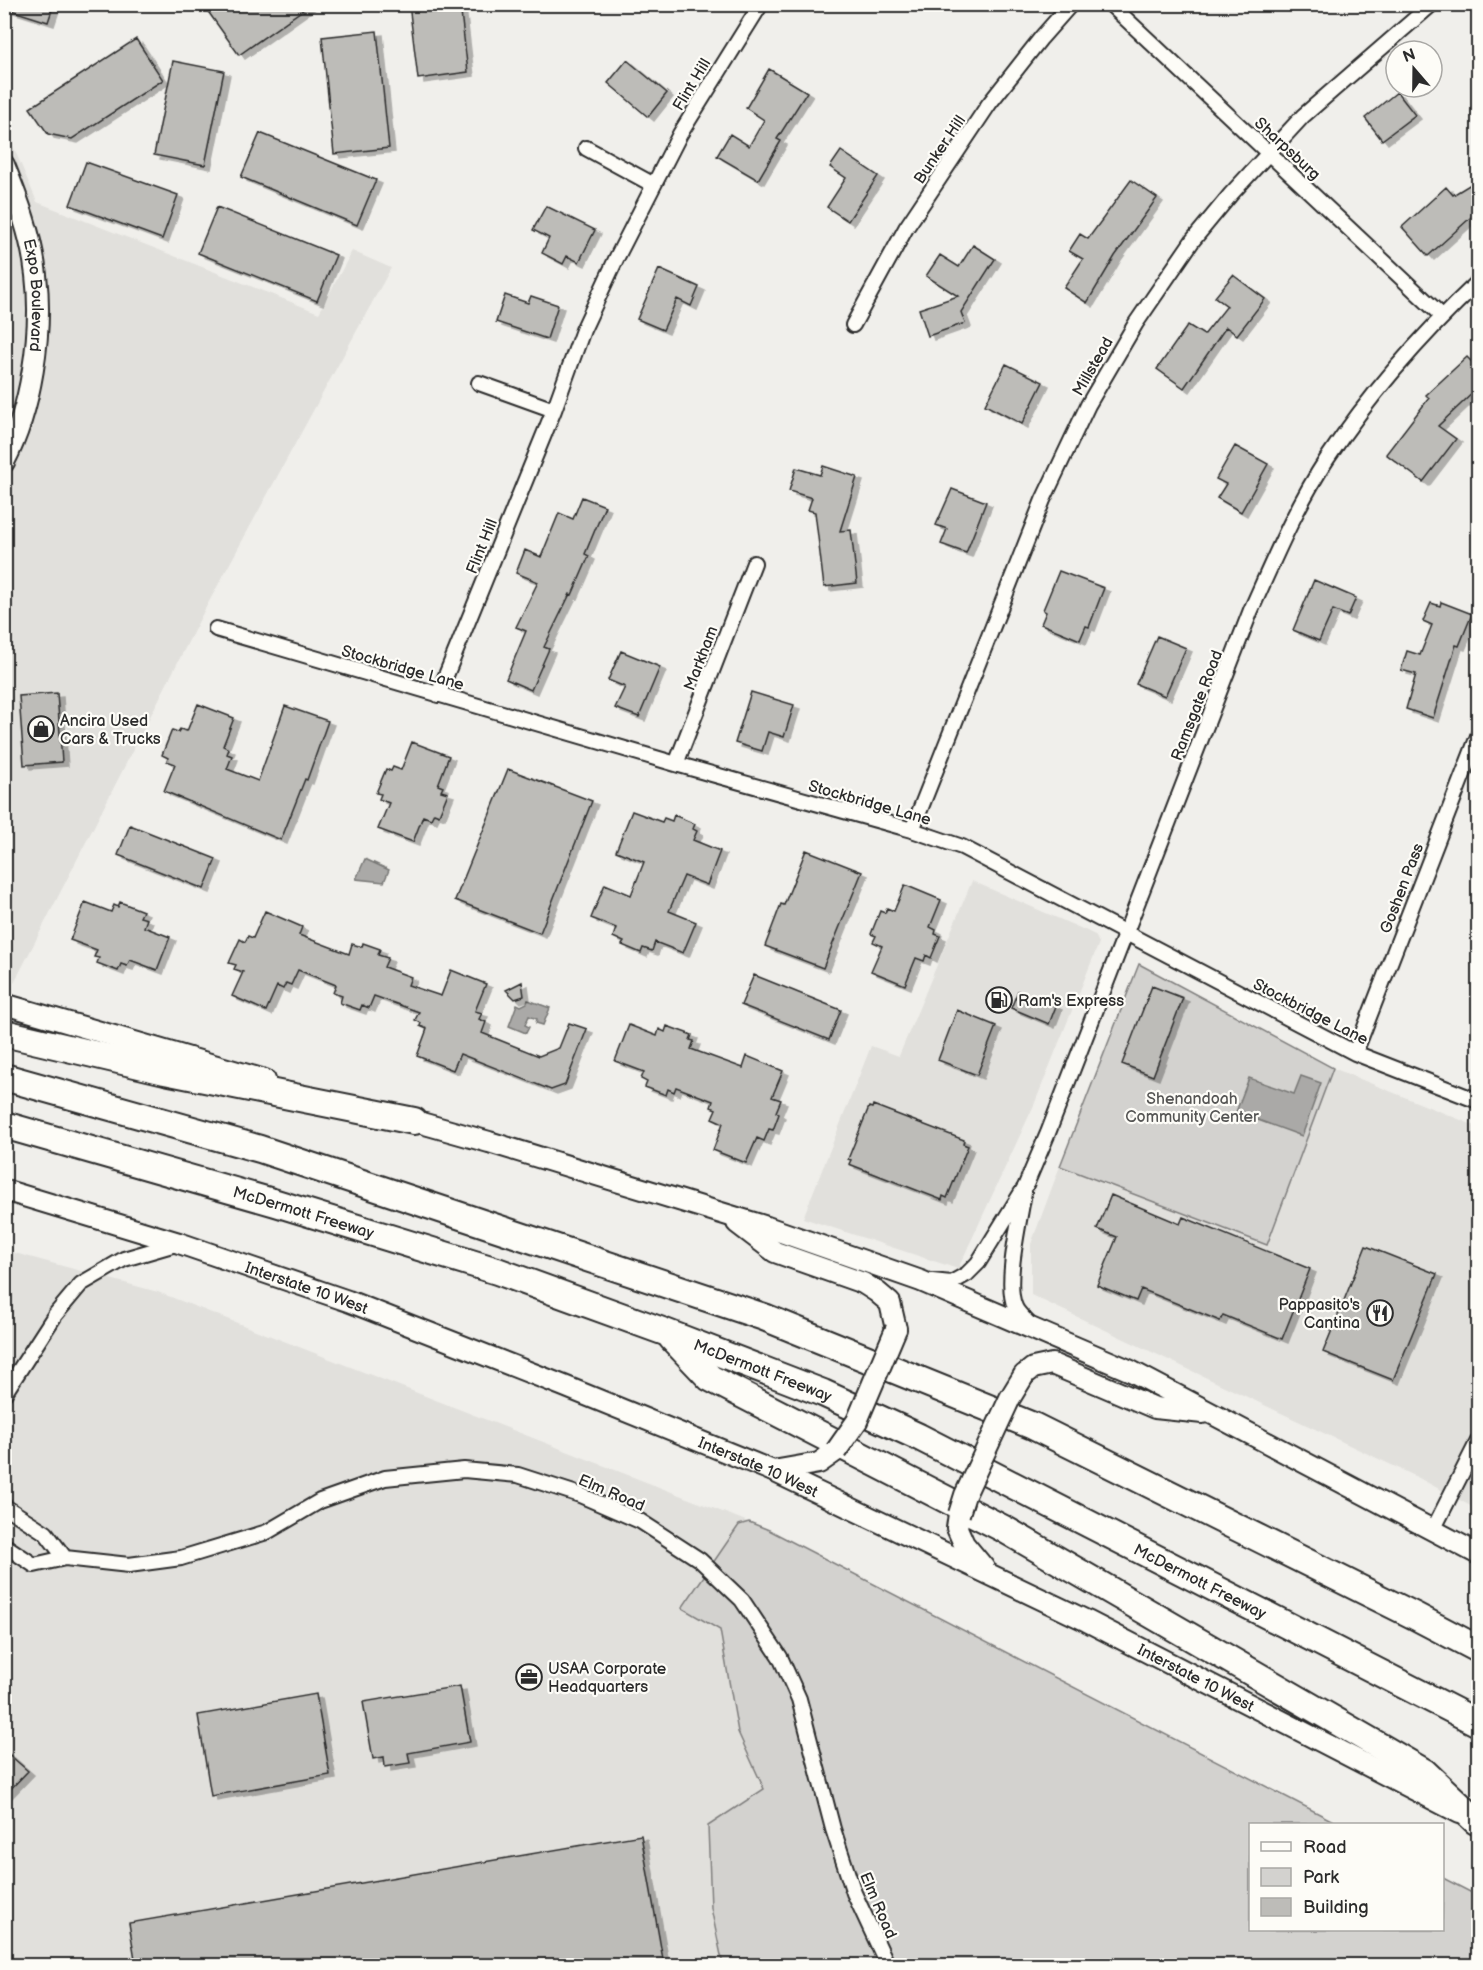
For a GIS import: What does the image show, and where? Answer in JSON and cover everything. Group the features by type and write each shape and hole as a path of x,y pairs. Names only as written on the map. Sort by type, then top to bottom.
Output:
{"highway":[{"path":"4,1034 165,1071 414,1121"},
{"path":"4,1077 260,1149 764,1317 1033,1426 1479,1649"},
{"name":"McDermott Freeway","path":"4,1125 276,1203 497,1271 665,1332 823,1394 919,1437 1479,1723"},
{"path":"665,1332 710,1378 1004,1529 1221,1653 1424,1772 1477,1822"}],"main road":[{"name":"Expo Boulevard","path":"4,165 30,238 36,275 38,313 25,412 17,438 4,462"},
{"path":"4,1004 211,1065 489,1142 813,1242 921,1281 1131,1371 1479,1554"},
{"name":"Interstate 10 West","path":"4,1191 179,1243 358,1305 773,1471 987,1572 1251,1704 1477,1822"},
{"path":"724,1214 775,1252 863,1283 877,1292 890,1303 896,1329 857,1421 836,1451 819,1463 773,1471"},
{"path":"987,1572 964,1544 957,1528 959,1514 964,1496 1005,1408 1024,1375 1033,1368 1052,1364 1155,1408 1214,1415"}],"street":[{"name":"Flint Hill","path":"438,695 554,410 584,330 652,184 686,124 761,4"},
{"name":"Bunker Hill","path":"853,325 906,228 989,104 1071,4"},
{"name":"Sharpsburg","path":"1110,4 1442,316"},
{"name":"Millstead","path":"912,830 1043,500 1088,405 1136,323 1193,240 1303,116 1432,4"},
{"path":"586,148 652,184"},
{"name":"Ramsgate Road","path":"921,1281 951,1282 967,1274 978,1263 1025,1187 1251,610 1280,544 1327,460 1388,376 1442,316 1479,282"},
{"path":"479,382 554,410"},
{"name":"Markham","path":"676,764 754,563"},
{"name":"Stockbridge Lane","path":"216,629 676,764 912,830 962,847 1355,1053 1479,1101"},
{"name":"Goshen Pass","path":"1355,1053 1479,736"},
{"name":"Ramsgate Road","path":"1025,1187 1011,1274 1011,1292 1016,1309 1032,1327"},
{"path":"4,1394 55,1315 81,1284 124,1259 179,1243"},
{"path":"1433,1530 1479,1441"},
{"name":"Elm Road","path":"7,1548 34,1565 65,1558 129,1565 181,1558 267,1532 320,1501 385,1478 464,1470 518,1475 580,1495 640,1521 700,1560 742,1600 780,1657 799,1699 833,1829 854,1893 888,1965"},
{"path":"4,1506 46,1533 65,1558"}],"shaded area":[{"path":"4,130 37,202 319,313 352,251 391,268 205,609 14,983 4,981"},
{"path":"365,859 389,870 384,882 356,879"},
{"path":"972,881 1087,931 1095,935 1099,943 1034,1105 958,1269 803,1218 871,1046 899,1056"},
{"path":"528,1000 550,1008 543,1025 536,1023 537,1019 529,1016 525,1025 529,1027 526,1033 509,1026 517,1004 521,1006"},
{"path":"1333,1068 1478,1127 1478,1510 1417,1477 1031,1295 1031,1244 1060,1166 1267,1244"},
{"path":"1301,1076 1321,1083 1302,1136 1236,1112 1249,1078 1294,1094"},
{"name":"USAA Corporate Headquarters","path":"4,1250 158,1292 769,1530 1337,1823 1249,1823 1249,1931 1444,1931 1444,1879 1478,1896 1478,1965 5,1965"}],"green space":[{"name":"Shenandoah Community Center","path":"1139,964 1333,1068 1267,1245 1060,1166"},
{"path":"749,1522 769,1530 1337,1823 1249,1823 1249,1931 1444,1931 1444,1879 1478,1896 1478,1965 723,1965 711,1908 708,1826 764,1789 738,1732 720,1630 682,1608 739,1525"}],"building":[{"path":"4,4 54,4 48,22 4,8"},
{"path":"214,4 311,4 239,55 207,10"},
{"path":"409,4 460,4 468,72 418,79"},
{"path":"377,31 389,148 334,154 322,37"},
{"path":"136,39 163,80 72,139 48,134 30,108"},
{"path":"627,60 667,93 648,117 608,83"},
{"path":"173,61 224,71 205,165 154,155"},
{"path":"769,69 807,92 777,139 781,141 758,180 717,156 730,134 749,146 764,120 746,108"},
{"path":"1388,99 1402,99 1415,115 1382,140 1365,118"},
{"path":"260,133 376,180 357,225 241,177"},
{"path":"841,151 878,176 848,221 827,207 846,178 830,167"},
{"path":"86,162 178,195 162,239 70,205"},
{"path":"1479,179 1479,210 1428,256 1402,227 1446,187 1453,195"},
{"path":"1131,180 1157,198 1115,256 1087,303 1064,288 1083,259 1069,251 1080,234 1088,239"},
{"path":"546,206 595,230 579,262 567,256 563,264 542,253 549,238 533,230"},
{"path":"217,207 336,255 317,301 198,253"},
{"path":"973,245 995,259 961,312 965,323 928,336 919,309 958,296 926,276 940,255 959,267"},
{"path":"659,269 699,287 691,306 677,299 663,330 637,319"},
{"path":"1233,275 1265,299 1237,335 1226,327 1184,388 1157,369 1188,325 1204,335 1227,306 1215,297"},
{"path":"505,295 528,303 531,296 558,305 547,339 496,322"},
{"path":"1467,357 1479,369 1479,387 1438,426 1456,439 1423,482 1386,454 1429,398 1426,395"},
{"path":"1006,364 1043,382 1022,424 985,405"},
{"path":"1235,446 1268,464 1241,512 1217,498 1226,484 1216,479"},
{"path":"823,466 857,477 840,531 851,530 857,583 824,587 815,512 808,510 812,498 789,491 796,468 820,475"},
{"path":"952,489 986,502 966,553 941,544 947,529 936,525"},
{"path":"582,497 605,506 585,554 589,556 572,595 570,594 544,647 549,649 531,690 506,679 526,631 516,627 538,582 516,573 525,550 541,557 559,513 573,519"},
{"path":"1059,571 1104,588 1089,627 1086,626 1080,640 1041,624 1046,612 1043,610"},
{"path":"1314,580 1356,598 1348,616 1333,610 1319,641 1293,630"},
{"path":"1441,602 1472,614 1459,646 1456,645 1433,718 1406,709 1416,674 1401,670 1407,651 1420,655 1432,625 1423,621 1431,603 1440,606"},
{"path":"1157,636 1186,648 1165,696 1136,684"},
{"path":"621,651 660,667 639,717 615,708 625,687 608,680"},
{"path":"751,692 794,705 784,737 768,732 762,751 735,743"},
{"name":"Ancira Used Cars & Trucks","path":"57,693 62,762 24,765 19,696"},
{"path":"198,704 234,718 223,746 229,749 227,754 232,756 227,769 258,781 285,706 328,721 307,780 305,779 281,840 164,791 175,764 167,761 168,758 162,755 172,730 187,731"},
{"path":"412,742 449,756 438,785 443,787 441,791 448,793 439,815 434,813 431,819 423,816 413,842 378,829 389,803 379,799 381,794 376,793 386,769 391,771 393,767 401,770"},
{"path":"508,769 592,801 540,933 455,900"},
{"path":"632,811 662,822 664,818 672,821 674,815 695,824 693,829 697,831 693,840 720,851 707,885 684,876 669,911 696,922 683,953 655,942 652,951 643,948 641,953 622,945 624,942 613,937 616,928 591,918 605,884 631,895 644,862 616,851"},
{"path":"130,825 216,859 204,889 118,855"},
{"path":"806,850 862,872 823,968 765,946"},
{"path":"905,885 941,900 930,927 936,930 935,934 940,936 931,958 926,955 924,961 916,958 905,985 871,971 882,946 873,942 876,936 871,934 880,911 885,913 887,908 894,911"},
{"path":"85,902 111,912 114,905 118,907 120,902 143,911 140,917 147,919 144,927 170,937 157,970 130,960 127,966 121,964 118,971 97,963 99,958 94,957 97,950 70,940"},
{"path":"265,911 302,927 299,935 349,954 352,944 362,947 363,943 380,949 378,955 388,958 384,967 411,977 408,985 441,996 451,970 486,984 475,1011 482,1013 479,1019 486,1022 482,1033 539,1056 559,1048 569,1023 587,1029 565,1085 551,1090 460,1054 453,1070 417,1056 427,1029 415,1020 419,1012 374,996 369,1008 362,1005 360,1010 340,1003 342,996 333,993 336,985 298,970 291,985 286,983 283,989 277,986 266,1011 232,996 243,972 234,969 236,965 229,963 240,939 245,942 248,936 253,938"},
{"path":"754,975 841,1010 829,1040 741,1005"},
{"path":"522,982 524,996 515,999 506,990"},
{"path":"1152,986 1183,998 1153,1076 1122,1064"},
{"path":"1018,991 1056,1006 1049,1024 1011,1008"},
{"path":"957,1010 996,1026 977,1075 938,1060"},
{"path":"629,1025 657,1036 659,1029 665,1032 667,1026 692,1035 690,1040 694,1041 691,1049 743,1068 747,1056 783,1071 772,1097 781,1100 773,1130 769,1129 764,1141 757,1138 746,1163 713,1150 723,1123 712,1118 716,1109 711,1107 713,1101 676,1087 674,1092 668,1089 666,1095 645,1087 647,1082 641,1079 644,1072 615,1061"},
{"path":"873,1105 964,1140 963,1144 968,1146 947,1198 943,1196 942,1200 849,1164 851,1160 848,1159 869,1107 872,1108"},
{"path":"1111,1195 1180,1224 1183,1217 1310,1269 1282,1339 1223,1315 1220,1321 1141,1289 1136,1301 1097,1285 1117,1237 1097,1229"},
{"name":"Pappasito's Cantina","path":"1366,1246 1437,1274 1393,1380 1323,1352"},
{"path":"460,1686 470,1742 408,1753 410,1763 385,1767 384,1757 373,1759 363,1702"},
{"path":"316,1694 330,1775 211,1796 198,1715"},
{"path":"4,1750 28,1771 4,1796"},
{"path":"641,1835 664,1965 136,1965 129,1923"}],"place":[{"name":"Ancira Used Cars & Trucks","path":"41,729"},
{"name":"Ram's Express","path":"999,1000"},
{"name":"Pappasito's Cantina","path":"1380,1313"},
{"name":"USAA Corporate Headquarters","path":"529,1677"}]}
